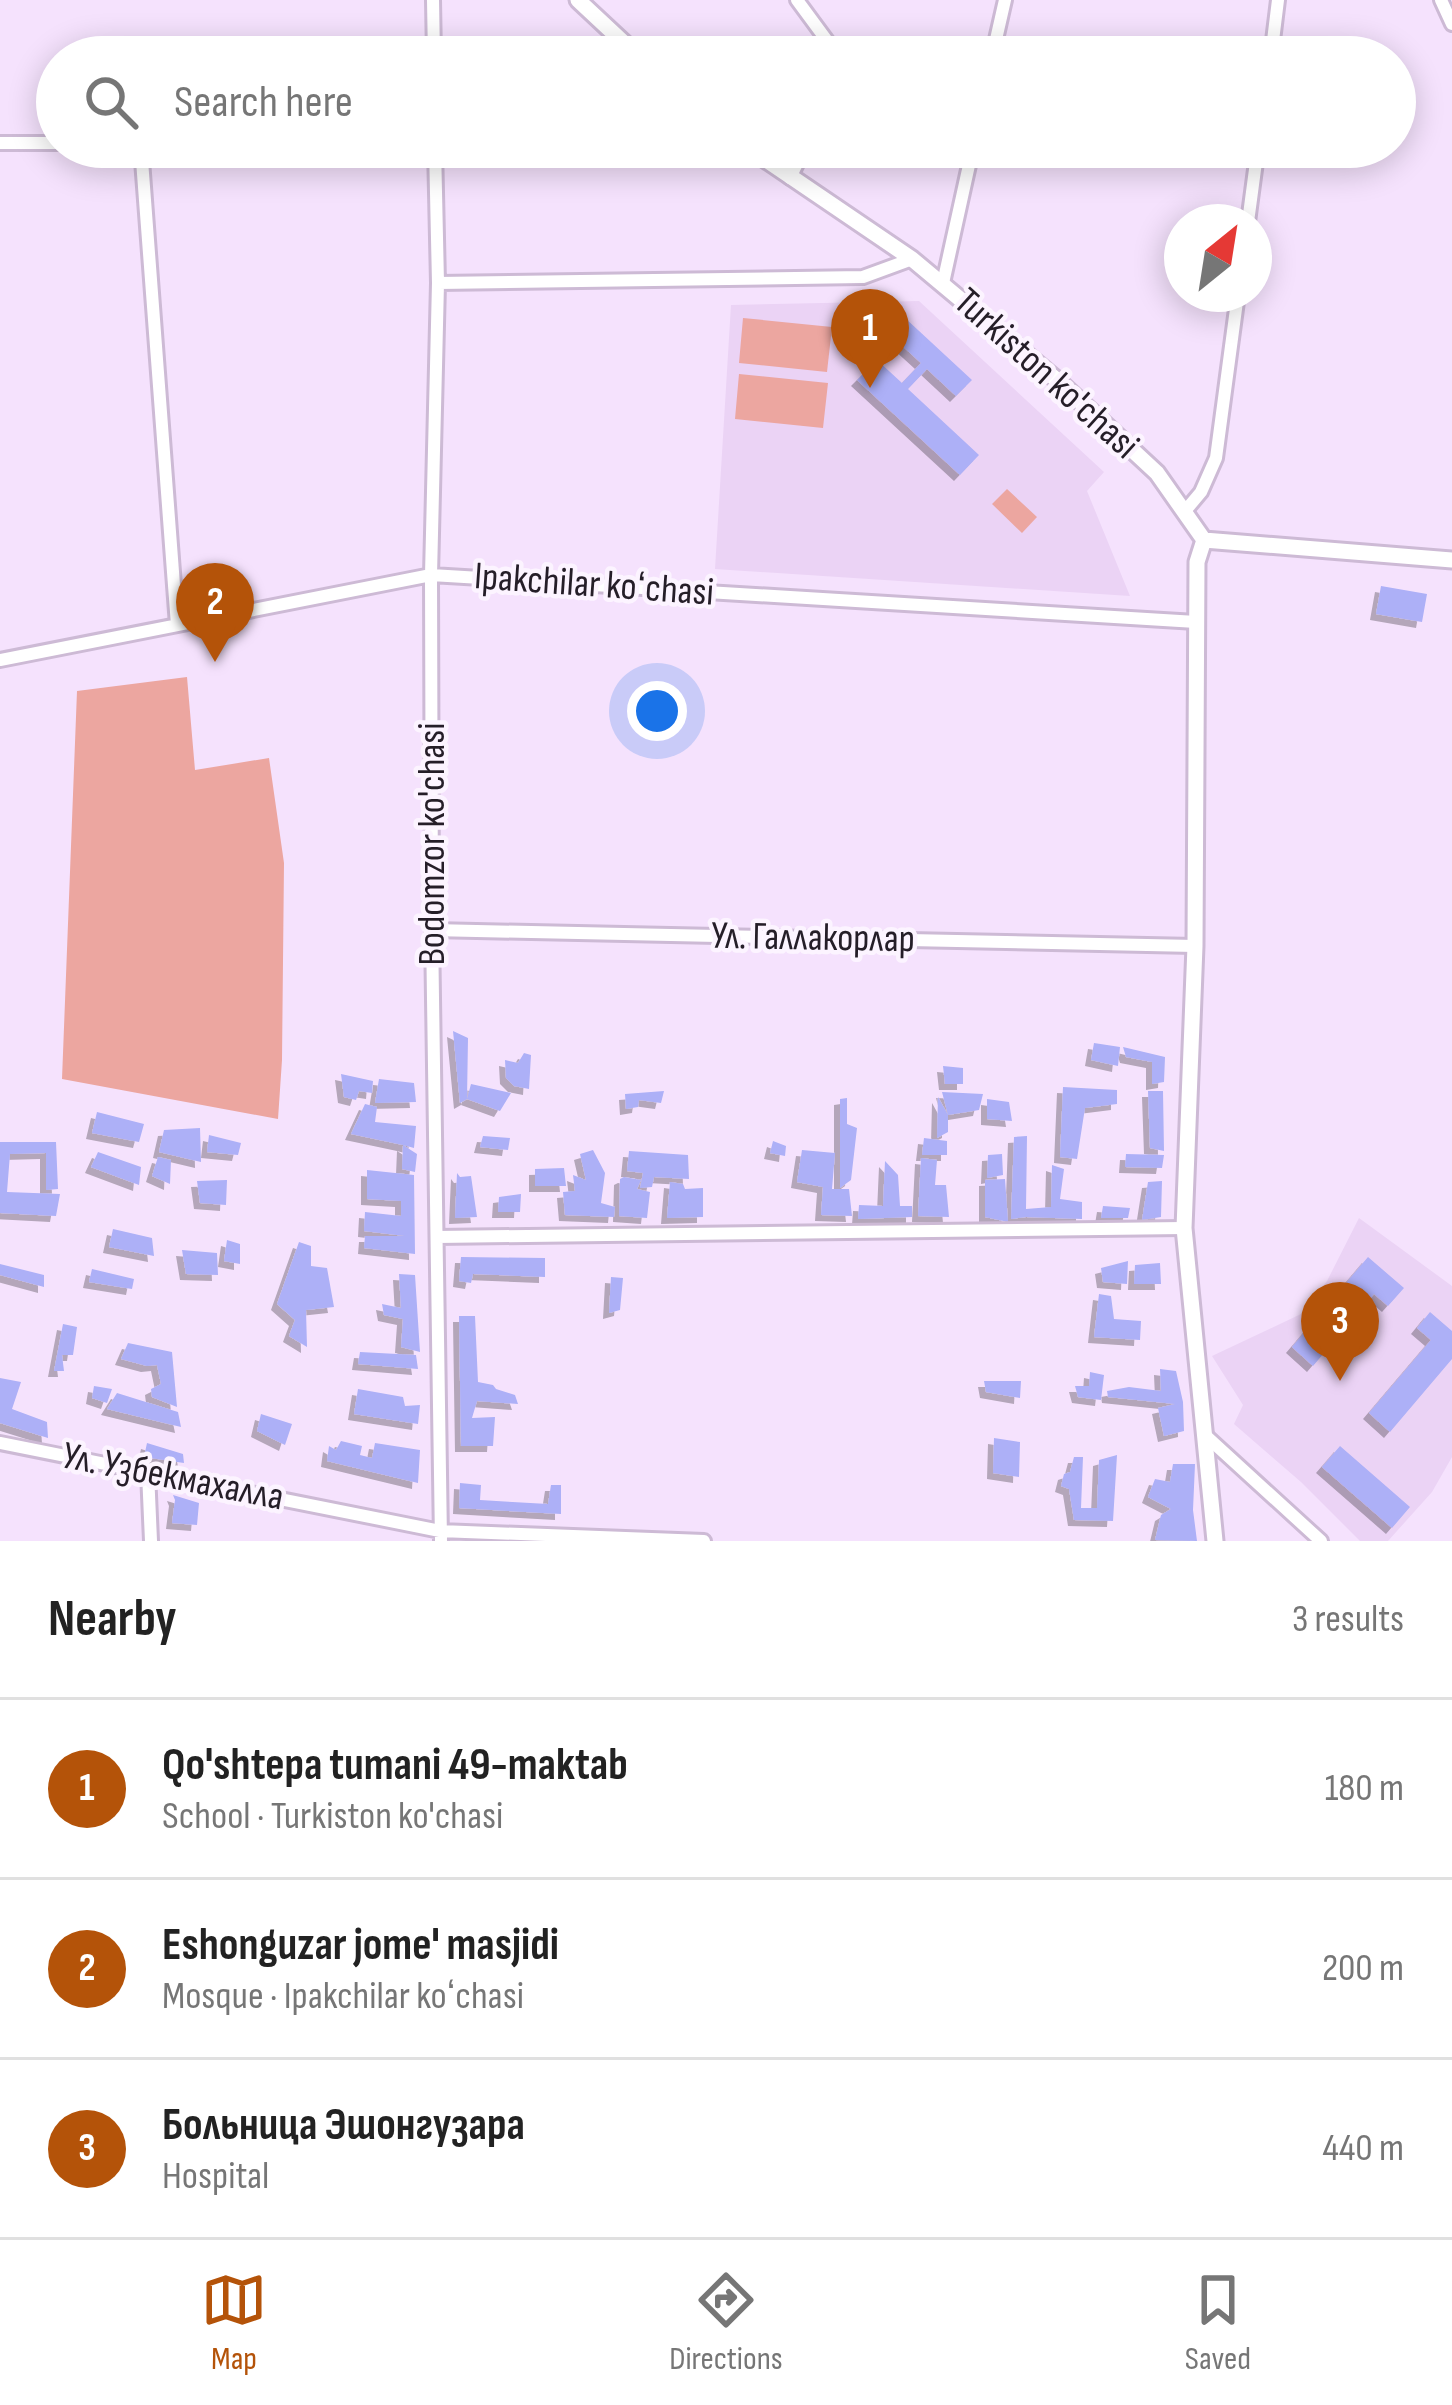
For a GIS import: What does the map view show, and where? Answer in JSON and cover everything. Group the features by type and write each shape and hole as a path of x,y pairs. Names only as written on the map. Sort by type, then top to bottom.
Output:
{"street":[{"path":"433,0 434,36"},
{"path":"578,0 617,36"},
{"path":"797,0 824,36"},
{"path":"997,36 1005,0"},
{"path":"1273,36 1278,0"},
{"path":"1441,0 1452,24"},
{"path":"0,143 36,143"},
{"path":"143,168 177,625"},
{"name":"Bodomzor ko'chasi","path":"435,168 432,930 441,1536"},
{"name":"Turkiston ko'chasi","path":"776,168 912,259 1058,381 1157,473 1204,540"},
{"path":"790,178 795,168"},
{"path":"943,283 968,168"},
{"path":"1250,204 1255,168"},
{"path":"438,283 863,277 912,259"},
{"path":"1185,511 1201,492 1216,458 1236,312"},
{"path":"1215,1541 1184,1228 1195,946 1197,562 1204,540 1452,560"},
{"name":"Ipakchilar koʻchasi","path":"0,660 431,575 1196,622"},
{"name":"Ул. Галлакорлар","path":"432,930 1195,946"},
{"path":"437,1237 1184,1228"},
{"path":"1206,1436 1321,1541"},
{"name":"Ул. Узбекмахалла","path":"0,1443 441,1536 704,1541"},
{"path":"148,1472 151,1541"}],"shaded area":[{"path":"919,301 1104,472 1087,491 1130,596 715,569 731,305"},
{"path":"743,318 832,327 827,372 739,363"},
{"path":"739,374 828,383 823,428 735,419"},
{"path":"1007,489 1037,517 1022,533 992,504"},
{"path":"187,677 195,770 269,758 284,863 278,1119 62,1079 77,691"},
{"path":"1359,1218 1452,1286 1452,1457 1432,1492 1388,1541 1360,1541 1234,1424 1243,1405 1212,1356 1301,1314 1327,1281"}],"building":[{"path":"891,305 972,380 956,396 927,369 908,389 979,455 960,475 857,380 877,360 902,383 921,363 876,322"},
{"path":"1381,586 1427,594 1422,622 1376,614"},
{"path":"453,1031 468,1038 467,1099 460,1103"},
{"path":"1094,1043 1120,1047 1118,1066 1091,1060"},
{"path":"1123,1047 1165,1057 1164,1082 1152,1084 1152,1062 1126,1057"},
{"path":"524,1053 531,1055 529,1089 514,1086 506,1078 505,1060 518,1063"},
{"path":"943,1066 963,1068 963,1084 945,1084"},
{"path":"341,1074 373,1081 372,1093 359,1091 356,1100 344,1097"},
{"path":"379,1079 414,1083 416,1102 375,1103"},
{"path":"471,1084 511,1093 500,1111 467,1099"},
{"path":"1063,1087 1117,1090 1117,1104 1085,1108 1077,1159 1060,1157"},
{"path":"664,1091 661,1103 639,1100 638,1107 626,1109 625,1094"},
{"path":"1148,1091 1163,1091 1164,1151 1150,1148"},
{"path":"942,1092 983,1094 979,1110 948,1115"},
{"path":"938,1097 948,1115 948,1132 937,1138"},
{"path":"847,1098 847,1124 857,1128 851,1180 840,1188 840,1099"},
{"path":"987,1099 1009,1102 1012,1121 987,1119"},
{"path":"365,1104 377,1107 375,1122 416,1126 414,1148 351,1134"},
{"path":"97,1112 144,1124 139,1142 92,1133"},
{"path":"200,1128 201,1162 159,1152 164,1130"},
{"path":"209,1135 241,1143 238,1155 207,1152"},
{"path":"483,1136 510,1138 508,1150 480,1147"},
{"path":"1027,1136 1026,1209 1051,1207 1052,1165 1064,1169 1060,1199 1082,1202 1082,1219 1011,1219 1014,1137"},
{"path":"924,1138 947,1141 947,1155 922,1155"},
{"path":"773,1141 786,1146 785,1156 770,1153"},
{"path":"0,1142 56,1142 58,1189 46,1190 46,1153 10,1154 7,1192 60,1194 56,1216 0,1213"},
{"path":"403,1145 417,1154 415,1172 402,1169"},
{"path":"593,1150 605,1173 601,1203 615,1207 614,1217 565,1215 563,1192 575,1191 573,1175 586,1180 580,1154"},
{"path":"802,1150 835,1153 832,1189 849,1189 852,1216 821,1215 823,1187 797,1182"},
{"path":"629,1151 688,1155 689,1179 654,1177 652,1187 640,1188 643,1173 627,1171"},
{"path":"98,1152 141,1167 139,1185 91,1167"},
{"path":"1002,1154 1003,1175 987,1178 988,1155"},
{"path":"1126,1154 1164,1155 1162,1168 1125,1167"},
{"path":"158,1157 171,1160 170,1184 152,1176"},
{"path":"921,1158 937,1160 935,1185 946,1185 949,1217 918,1216"},
{"path":"885,1161 898,1175 900,1206 912,1206 912,1217 858,1219 859,1205 883,1206"},
{"path":"564,1168 566,1186 535,1186 535,1169"},
{"path":"367,1170 414,1175 415,1254 364,1248 365,1236 405,1236 364,1231 365,1212 401,1216 401,1201 367,1199"},
{"path":"457,1173 471,1176 477,1217 455,1218"},
{"path":"620,1179 641,1180 637,1189 650,1192 647,1218 619,1216"},
{"path":"1005,1179 1008,1222 985,1217 985,1180"},
{"path":"227,1180 226,1205 200,1203 197,1181"},
{"path":"1162,1181 1161,1217 1142,1220 1148,1182"},
{"path":"670,1182 683,1184 685,1189 703,1188 703,1217 667,1218"},
{"path":"521,1194 520,1212 498,1212 499,1197"},
{"path":"1103,1206 1130,1208 1128,1218 1101,1218"},
{"path":"113,1229 152,1238 154,1256 109,1247"},
{"path":"227,1240 240,1244 240,1264 224,1261"},
{"path":"299,1242 311,1246 311,1266 327,1268 334,1307 306,1310 307,1347 289,1336 295,1320 277,1304"},
{"path":"182,1250 217,1253 218,1275 186,1274"},
{"path":"461,1257 545,1258 545,1277 473,1274 471,1283 459,1281"},
{"path":"1368,1257 1404,1288 1388,1306 1374,1294 1313,1366 1292,1347"},
{"path":"1128,1261 1127,1284 1103,1282 1101,1268"},
{"path":"1160,1263 1161,1284 1134,1284 1135,1265"},
{"path":"0,1264 44,1275 44,1287 0,1275"},
{"path":"92,1269 134,1279 132,1289 89,1282"},
{"path":"399,1274 415,1275 420,1352 401,1347 403,1319 384,1315 382,1304 401,1308"},
{"path":"611,1277 623,1278 620,1310 609,1313"},
{"path":"1099,1294 1111,1296 1114,1319 1141,1321 1140,1340 1094,1337"},
{"path":"1430,1312 1452,1331 1452,1359 1390,1432 1369,1413 1431,1340 1417,1328"},
{"path":"459,1316 475,1316 478,1382 515,1395 518,1404 477,1401 472,1418 495,1417 493,1446 461,1446"},
{"path":"63,1324 77,1327 73,1355 62,1355 64,1371 54,1371"},
{"path":"128,1343 172,1352 177,1407 152,1397 151,1389 161,1384 157,1365 121,1359"},
{"path":"360,1352 416,1355 418,1369 358,1364"},
{"path":"1160,1369 1176,1371 1183,1402 1184,1431 1164,1436 1158,1408 1175,1404 1108,1397 1107,1391 1129,1387 1161,1391"},
{"path":"1090,1372 1104,1375 1101,1400 1078,1397 1075,1386 1089,1386"},
{"path":"0,1378 21,1382 12,1409 47,1422 48,1438 0,1423"},
{"path":"984,1381 1021,1381 1020,1398 986,1392"},
{"path":"94,1386 112,1389 107,1403 92,1398"},
{"path":"358,1389 403,1397 405,1406 420,1405 418,1424 354,1414"},
{"path":"117,1393 178,1412 181,1427 107,1409"},
{"path":"261,1414 292,1424 285,1445 257,1431"},
{"path":"994,1438 1020,1442 1019,1477 993,1473"},
{"path":"341,1441 362,1446 360,1455 372,1458 375,1443 420,1450 418,1483 327,1461 329,1446 336,1450"},
{"path":"147,1443 183,1454 184,1463 144,1457"},
{"path":"1340,1446 1410,1507 1392,1528 1322,1467"},
{"path":"1117,1455 1113,1521 1074,1520 1069,1489 1061,1486 1074,1457 1083,1457 1081,1508 1097,1508 1099,1460"},
{"path":"1173,1464 1195,1464 1197,1541 1155,1540 1161,1515 1171,1509 1148,1497 1155,1479 1170,1482"},
{"path":"460,1483 481,1485 480,1500 548,1504 551,1485 561,1485 561,1514 459,1508"},
{"path":"173,1495 199,1503 197,1525 172,1523"}],"place":[{"name":"Qo'shtepa tumani 49-maktab","path":"870,388"},
{"name":"Eshonguzar jome' masjidi","path":"215,662"},
{"name":"Больница Эшонгузара","path":"1340,1381"}]}
